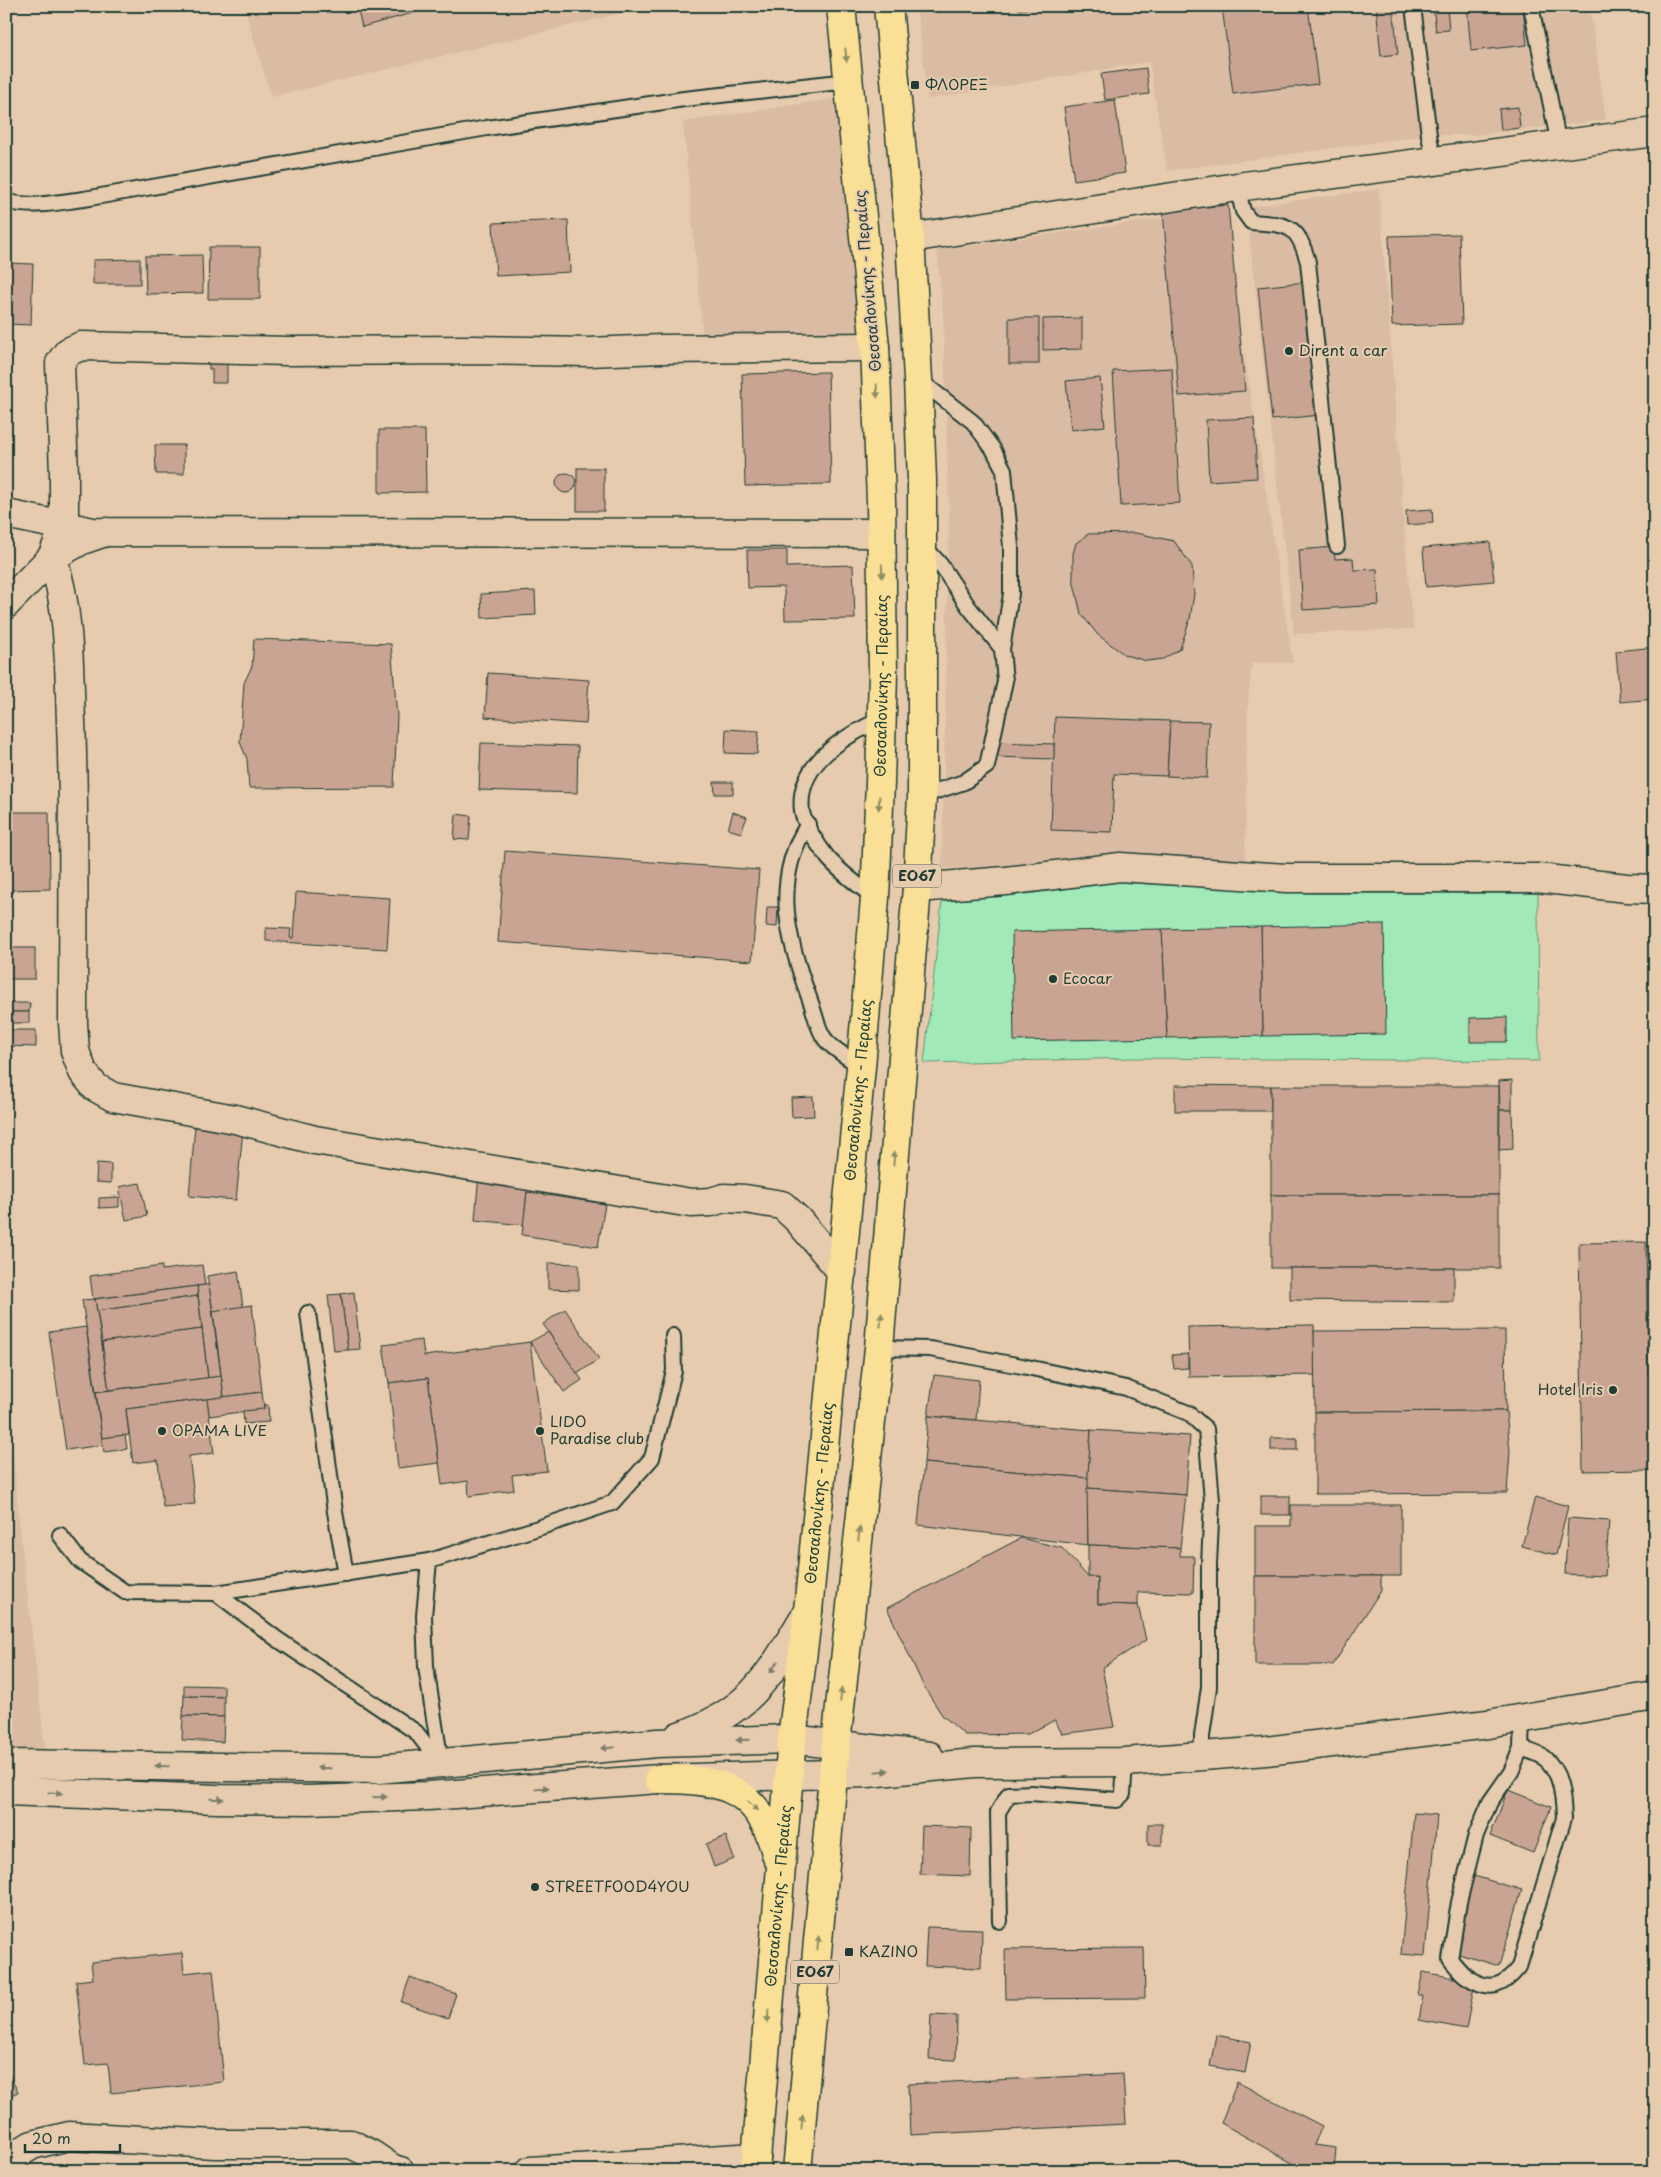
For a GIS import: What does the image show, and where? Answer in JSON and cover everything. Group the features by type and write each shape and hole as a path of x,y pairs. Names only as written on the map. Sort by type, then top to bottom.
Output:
{"main road":[{"name":"Θεσσαλονίκης - Περαίας","path":"756,2164 792,1739 808,1611 842,1272 875,898 882,719 882,533 875,347 841,6"},
{"name":"ΕΟ67","path":"797,2171 836,1744 879,1348 917,888 922,796 922,543 918,379 910,238 888,6"},
{"path":"659,1779 709,1782 739,1794 759,1812 771,1834 780,1872"}],"street":[{"path":"910,238 1237,187 1655,132"},
{"path":"842,1272 798,1220 782,1205 745,1199 724,1198 711,1202 692,1204 372,1150 316,1140 235,1119 113,1097 95,1087 83,1072 75,1051 70,678 59,578 52,556 64,528 60,363 68,352 80,346 287,351 472,350 589,352 661,349 875,347"},
{"path":"6,514 64,528 105,532 882,533"},
{"path":"10,597 52,556 82,540 105,532"},
{"path":"917,888 1006,881 1120,867 1286,878 1537,878 1627,888 1655,889"},
{"path":"657,1743 700,1729 732,1712 755,1692 770,1673 808,1611"},
{"path":"6,1791 208,1799 308,1800 428,1796 659,1779 834,1774 975,1763 1124,1762 1276,1750 1522,1718 1655,1696"},
{"path":"6,1764 378,1769 657,1743 792,1739 975,1763"},
{"path":"6,2161 32,2145 69,2136 216,2144 351,2144 371,2154 393,2169 400,2171"},
{"path":"530,2171 756,2164"}],"lane":[{"path":"1413,6 1434,162"},
{"path":"1531,6 1559,145"},
{"path":"6,201 17,205 41,205 496,126 684,99 849,81"},
{"path":"1237,187 1243,211 1251,222 1286,226 1298,235 1308,262 1337,546"},
{"path":"918,379 973,422 993,449 1004,470 1011,547 1011,594 1002,649 1005,681 987,766 964,782 922,796"},
{"path":"922,543 940,564 968,606 1002,649"},
{"path":"875,898 828,858 802,813 802,796 818,761 832,747 858,730 882,719"},
{"path":"808,824 797,841 791,859 785,900 790,940 824,1039 861,1067"},
{"path":"308,1313 335,1512 346,1574"},
{"path":"60,1535 80,1562 125,1592 216,1592 429,1561 538,1528 612,1502 652,1458 674,1371 673,1336"},
{"path":"879,1348 930,1349 1126,1388 1188,1413 1206,1429 1212,1501 1209,1564 1209,1687 1202,1736 1202,1756"},
{"path":"429,1561 424,1616 426,1667 441,1764"},
{"path":"216,1592 277,1639 416,1732 441,1764"},
{"path":"1521,1748 1543,1757 1557,1774 1563,1797 1564,1818 1519,1967 1508,1980 1496,1986 1482,1984 1466,1976 1450,1960 1459,1902 1476,1835 1490,1802 1511,1772 1521,1748 1522,1718"},
{"path":"1000,1921 998,1812 1009,1794 1031,1793 1117,1800 1122,1794 1124,1762"}],"shaded area":[{"path":"244,6 652,6 271,97"},
{"path":"916,6 1590,6 1606,120 1476,135 1429,135 1167,171 1149,62 928,99"},
{"path":"838,98 862,345 704,349 683,122"},
{"path":"1379,189 1410,601 1414,629 1294,634 1246,207"},
{"path":"1221,210 1293,663 1252,663 1248,701 1245,869 1114,855 1000,868 942,868 949,514 943,316 937,250"},
{"path":"6,1379 20,1528 46,1757 6,1756"}],"green space":[{"path":"1117,882 1307,893 1538,893 1539,1061 1135,1058 924,1063 942,902"}],"building":[{"path":"357,6 438,6 362,27"},
{"path":"1019,6 1044,6 1019,10"},
{"path":"1222,6 1308,6 1318,84 1233,94"},
{"path":"1376,6 1393,6 1398,54 1381,56"},
{"path":"1433,6 1447,6 1449,30 1436,31"},
{"path":"1467,6 1523,6 1527,45 1471,51"},
{"path":"1146,68 1149,94 1105,100 1101,74"},
{"path":"1115,100 1125,173 1074,180 1064,107"},
{"path":"1518,107 1520,128 1501,130 1499,109"},
{"path":"1228,205 1245,391 1179,396 1163,211"},
{"path":"568,220 570,272 496,276 493,223"},
{"path":"1459,234 1462,324 1392,326 1389,236"},
{"path":"209,247 260,247 260,299 208,299"},
{"path":"202,255 203,293 146,294 145,256"},
{"path":"140,259 140,284 93,284 93,260"},
{"path":"6,263 33,264 31,325 6,324"},
{"name":"Dirent a car","path":"1306,282 1320,415 1272,420 1258,287"},
{"path":"1009,318 1039,318 1039,364 1009,364"},
{"path":"1082,318 1082,349 1043,350 1043,319"},
{"path":"209,355 227,355 227,383 212,383"},
{"path":"1172,368 1180,503 1121,506 1113,371"},
{"path":"828,372 831,484 745,486 742,374"},
{"path":"1100,378 1105,426 1071,430 1066,381"},
{"path":"1254,418 1257,478 1209,481 1206,420"},
{"path":"379,430 425,430 426,492 379,493"},
{"path":"155,445 184,445 184,474 156,474"},
{"path":"577,468 604,468 604,511 577,511"},
{"path":"566,473 573,476 576,483 573,490 566,493 559,490 556,483 559,476"},
{"path":"1432,509 1433,523 1407,525 1406,511"},
{"path":"1136,533 1174,541 1192,566 1194,594 1190,619 1180,649 1163,659 1147,661 1125,655 1098,635 1081,614 1073,579 1073,554 1076,543 1088,534"},
{"path":"1490,542 1494,581 1426,587 1423,548"},
{"path":"1334,547 1335,559 1353,558 1354,570 1377,569 1379,605 1303,610 1299,550"},
{"path":"747,550 787,550 787,567 853,565 855,619 785,620 784,587 748,588"},
{"path":"535,591 536,615 482,618 481,594"},
{"path":"254,639 391,644 397,717 394,787 249,788 247,759 240,742 244,683 252,666"},
{"path":"1655,647 1655,699 1620,702 1616,651"},
{"path":"488,673 589,680 586,724 485,717"},
{"path":"1055,717 1170,721 1167,776 1114,774 1112,832 1051,830"},
{"path":"1170,721 1209,722 1207,778 1167,776"},
{"path":"726,729 759,731 757,754 725,753"},
{"path":"996,742 1054,744 1054,759 995,757"},
{"path":"481,743 578,746 577,793 479,790"},
{"path":"714,782 733,782 733,794 715,794"},
{"path":"6,812 49,812 50,889 6,890"},
{"path":"733,812 747,817 741,833 728,829"},
{"path":"456,814 471,816 469,840 454,839"},
{"path":"505,851 759,870 752,961 498,942"},
{"path":"296,892 390,898 387,949 266,941 266,928 291,929 290,938 293,938"},
{"path":"767,907 778,907 777,927 766,926"},
{"path":"1384,924 1386,1034 1263,1036 1261,927"},
{"path":"1261,927 1263,1036 1167,1038 1162,929"},
{"path":"1162,929 1167,1038 1014,1041 1012,932"},
{"path":"6,948 35,948 35,979 6,979"},
{"path":"6,1003 30,1003 29,1012 6,1012"},
{"path":"6,1012 29,1012 29,1023 6,1023"},
{"path":"1507,1017 1507,1042 1470,1042 1470,1018"},
{"path":"6,1030 36,1030 36,1047 6,1046"},
{"path":"1512,1080 1512,1110 1500,1110 1499,1081"},
{"path":"1175,1085 1271,1086 1271,1111 1175,1111"},
{"path":"1271,1086 1499,1086 1499,1195 1271,1195"},
{"path":"813,1097 814,1116 792,1117 791,1098"},
{"path":"1500,1110 1512,1110 1513,1149 1499,1150"},
{"path":"195,1126 243,1130 236,1200 189,1196"},
{"path":"97,1163 111,1164 111,1183 96,1182"},
{"path":"479,1173 528,1178 524,1225 475,1220"},
{"path":"140,1183 147,1216 126,1220 119,1187"},
{"path":"527,1192 605,1204 598,1247 522,1235"},
{"path":"1271,1195 1499,1195 1499,1268 1271,1268"},
{"path":"119,1197 119,1207 99,1208 99,1198"},
{"path":"1646,1242 1648,1374 1655,1374 1655,1469 1583,1471 1579,1243"},
{"path":"548,1263 579,1264 579,1290 548,1289"},
{"path":"202,1265 205,1285 93,1299 90,1276 162,1266 162,1270"},
{"path":"1290,1268 1454,1268 1454,1302 1290,1300"},
{"path":"238,1271 243,1307 213,1311 207,1276"},
{"path":"209,1285 221,1376 208,1378 197,1286"},
{"path":"197,1286 198,1296 97,1311 95,1299"},
{"path":"354,1292 360,1349 348,1350 341,1294"},
{"path":"341,1294 348,1350 334,1351 328,1295"},
{"path":"198,1296 202,1329 102,1342 97,1311"},
{"path":"95,1299 109,1390 96,1392 82,1300"},
{"path":"252,1305 262,1392 224,1397 213,1311"},
{"path":"565,1309 599,1359 577,1374 543,1324"},
{"path":"1314,1325 1315,1375 1189,1377 1188,1327"},
{"path":"86,1327 103,1445 66,1450 49,1332"},
{"path":"202,1329 208,1378 109,1390 102,1342"},
{"path":"1505,1330 1506,1411 1315,1412 1314,1331"},
{"path":"548,1332 582,1380 564,1392 530,1342"},
{"path":"422,1340 424,1356 530,1342 547,1471 512,1475 514,1490 469,1496 468,1481 442,1485 428,1378 389,1383 383,1345"},
{"path":"1188,1354 1188,1368 1174,1369 1172,1355"},
{"path":"934,1375 979,1380 976,1420 928,1416"},
{"path":"221,1376 224,1397 126,1409 129,1435 102,1438 96,1392"},
{"path":"428,1378 439,1463 398,1468 389,1383"},
{"path":"262,1392 264,1409 209,1416 207,1399"},
{"path":"207,1399 214,1453 189,1456 195,1504 163,1507 158,1460 133,1463 126,1409"},
{"path":"264,1405 268,1405 269,1422 244,1424 243,1411 264,1409"},
{"path":"1506,1411 1510,1451 1507,1493 1315,1494 1315,1412"},
{"path":"928,1416 1091,1430 1088,1478 924,1463"},
{"path":"1091,1430 1190,1436 1186,1495 1087,1488"},
{"path":"125,1435 127,1449 104,1452 102,1438"},
{"path":"1271,1438 1297,1438 1297,1450 1271,1450"},
{"path":"924,1463 1088,1478 1088,1545 918,1525"},
{"path":"1087,1488 1186,1495 1180,1548 1088,1545"},
{"path":"1261,1496 1290,1496 1290,1515 1261,1515"},
{"path":"1535,1497 1568,1506 1556,1555 1522,1546"},
{"path":"1291,1505 1401,1505 1401,1576 1255,1576 1255,1526 1291,1526"},
{"path":"1568,1518 1609,1521 1605,1576 1565,1574"},
{"path":"1021,1538 1062,1548 1088,1577 1098,1577 1098,1604 1138,1605 1146,1640 1102,1668 1114,1727 1062,1734 1055,1720 1028,1734 965,1735 942,1715 924,1687 887,1608"},
{"path":"1088,1545 1180,1548 1180,1556 1194,1556 1193,1593 1138,1592 1138,1605 1098,1604 1098,1577 1088,1577"},
{"path":"1255,1576 1381,1576 1381,1590 1333,1665 1255,1665"},
{"path":"184,1685 224,1686 224,1697 184,1696"},
{"path":"184,1696 224,1697 224,1717 183,1716"},
{"path":"183,1716 224,1717 223,1742 182,1740"},
{"path":"1508,1790 1551,1807 1533,1853 1490,1836"},
{"path":"1414,1813 1437,1815 1425,1956 1401,1954"},
{"path":"1148,1824 1162,1824 1162,1845 1148,1845"},
{"path":"922,1826 971,1828 970,1876 920,1874"},
{"path":"726,1836 734,1859 714,1867 706,1844"},
{"path":"1474,1876 1522,1890 1499,1966 1452,1952"},
{"path":"927,1927 982,1929 981,1968 925,1966"},
{"path":"1144,1948 1145,1998 1006,1999 1005,1949"},
{"path":"182,1953 184,1973 213,1970 224,2082 111,2093 108,2063 85,2065 76,1981 93,1979 91,1962"},
{"path":"1423,1972 1475,1982 1466,2029 1419,2020 1423,1996 1418,1995"},
{"path":"410,1977 456,1994 448,2018 401,2002"},
{"path":"931,2015 957,2016 956,2060 929,2059"},
{"path":"1216,2035 1251,2042 1245,2073 1210,2066"},
{"path":"6,2068 18,2092 6,2097"},
{"path":"1123,2074 1126,2124 910,2135 908,2084"},
{"path":"1237,2082 1322,2126 1314,2145 1336,2148 1334,2171 1293,2171 1294,2164 1221,2123"}],"place":[{"name":"ΦΛΟΡΕΞ","path":"915,85"},
{"name":"Dirent a car","path":"1289,351"},
{"name":"Ecocar","path":"1053,979"},
{"name":"Hotel Iris","path":"1613,1390"},
{"name":"ΟΡΑΜΑ LIVE","path":"162,1431"},
{"name":"LIDO Paradise club","path":"540,1431"},
{"name":"STREETFOOD4YOU","path":"535,1887"},
{"name":"ΚΑΖΙΝΟ","path":"849,1952"}]}
